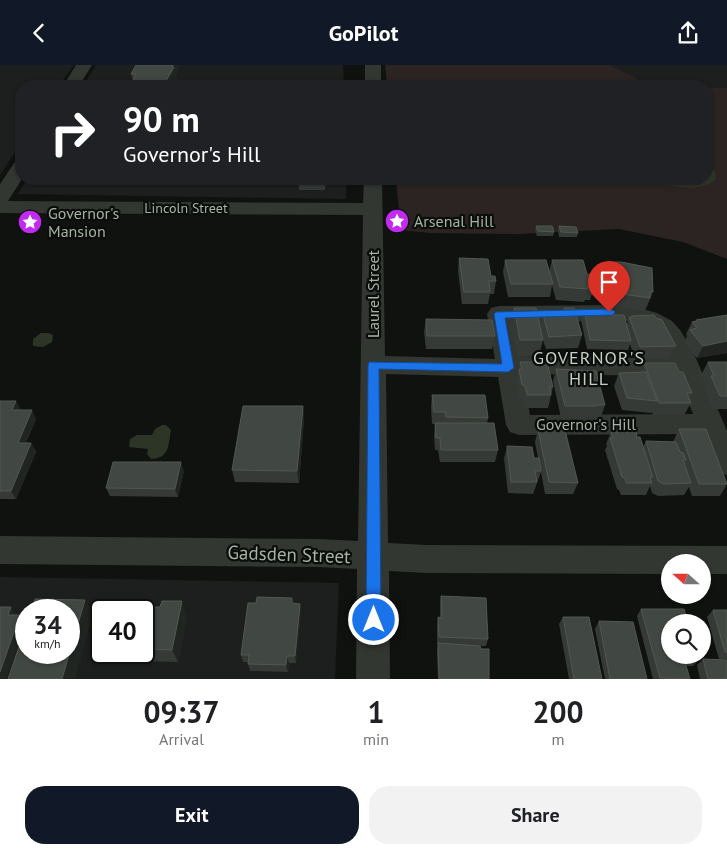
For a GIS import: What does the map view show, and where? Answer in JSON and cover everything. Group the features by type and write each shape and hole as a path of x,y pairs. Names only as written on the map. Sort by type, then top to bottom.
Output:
{"street":[{"path":"75,80 84,65"},
{"path":"373,65 373,80"},
{"path":"0,199 15,175"},
{"name":"Laurel Street","path":"373,185 373,679"},
{"name":"Lincoln Street","path":"0,207 373,209"},
{"name":"Governor's Hill","path":"710,423 519,425 499,314 609,312 643,317 666,329 675,342 687,367 710,423 727,465"},
{"path":"373,365 687,367"},
{"name":"Gadsden Street","path":"0,550 319,553 437,559 727,560"}],"shaded area":[{"path":"0,65 74,65 63,80 15,80 15,152 0,175"},
{"path":"96,65 343,65 344,80 87,80"},
{"path":"385,65 610,65 640,80 386,80"},
{"path":"610,65 727,65 727,88 713,88 713,80 640,80"},
{"path":"713,87 727,88 727,259 683,242 619,229 520,234 430,233 401,230 397,185 713,185"},
{"path":"713,170 715,172 716,179 713,181"},
{"path":"23,185 346,185 346,199 18,194"},
{"path":"670,185 706,185 693,188"},
{"path":"41,333 53,335 52,342 43,347 33,346 33,339"},
{"path":"166,425 171,430 167,450 162,456 151,459 147,454 148,449 129,447 130,439 137,435 152,435 155,429"},
{"path":"0,577 339,583 335,679 0,679"}],"building":[{"path":"136,65 173,65 172,67 174,67 166,80 133,80 136,74 131,74"},
{"path":"536,226 552,226 554,232 538,231"},
{"path":"559,226 576,227 578,233 561,232"},
{"path":"459,258 488,259 491,276 495,276 496,281 489,281 490,292 464,292"},
{"path":"505,260 546,260 553,284 511,284"},
{"path":"552,260 583,260 587,274 591,275 594,287 587,287 588,289 560,287"},
{"path":"608,262 621,262 652,268 653,292 650,291 650,298 616,293 616,278 610,277 610,270 607,270"},
{"path":"514,308 536,308 543,340 520,340"},
{"path":"564,308 574,308 582,335 549,337 542,311 565,311"},
{"path":"584,311 602,311 603,313 613,313 613,315 624,315 631,341 590,340"},
{"path":"654,315 662,320 676,346 640,347 629,317"},
{"path":"727,315 727,341 703,346 690,330 697,328 692,322 696,320"},
{"path":"426,319 492,320 495,336 427,336"},
{"path":"520,362 547,362 553,387 550,387 551,395 527,395 525,386 522,385 519,369 522,369"},
{"path":"708,362 727,362 727,396 720,396 711,376 714,376"},
{"path":"644,363 675,363 679,372 683,372 692,393 687,393 691,403 659,403"},
{"path":"556,369 596,371 605,405 565,406"},
{"path":"646,372 657,401 627,398 619,373"},
{"path":"432,395 485,395 488,418 446,417 445,412 434,412"},
{"path":"0,401 16,401 12,410 32,410 18,443 31,443 11,491 0,491"},
{"path":"243,406 303,406 297,471 232,470"},
{"path":"435,423 494,423 498,450 441,450 440,438 436,438"},
{"path":"679,429 706,429 727,484 699,484"},
{"path":"538,430 565,430 578,483 549,482"},
{"path":"611,432 636,432 637,437 640,437 653,477 650,477 652,483 626,483 625,478 622,477 610,438 613,438"},
{"path":"646,441 676,442 686,460 683,460 691,483 664,484 658,481"},
{"path":"507,446 532,447 534,458 539,458 541,471 535,471 537,482 511,482"},
{"path":"113,462 181,462 175,489 106,488"},
{"path":"441,596 486,598 488,639 439,637 438,617 442,618"},
{"path":"257,597 292,598 292,603 300,604 295,656 287,656 286,665 248,664 249,655 241,655 248,603 256,603"},
{"path":"80,600 85,600 80,617"},
{"path":"162,601 182,601 172,650 155,649 155,607 160,607"},
{"path":"0,607 11,607 8,615 15,615 15,629 0,672"},
{"path":"641,609 684,609 685,614 661,614 661,664 686,664 690,679 660,678"},
{"path":"713,610 727,610 727,652 725,652"},
{"path":"563,617 589,617 602,679 574,679"},
{"path":"599,621 633,622 647,679 610,679"},
{"path":"438,643 480,646 481,649 489,649 489,679 439,679"},
{"path":"15,658 15,664 66,664 62,679 8,679"},
{"path":"711,659 727,660 727,679 708,679 704,664 711,664"}],"place":[{"name":"Arsenal Hill","path":"397,221"},
{"name":"Governor's Mansion","path":"30,222"}],"district":[{"name":"GOVERNOR'S HILL","path":"589,368"}],"route":[{"path":"374,620 373,365 508,368 499,314 609,312"}]}
